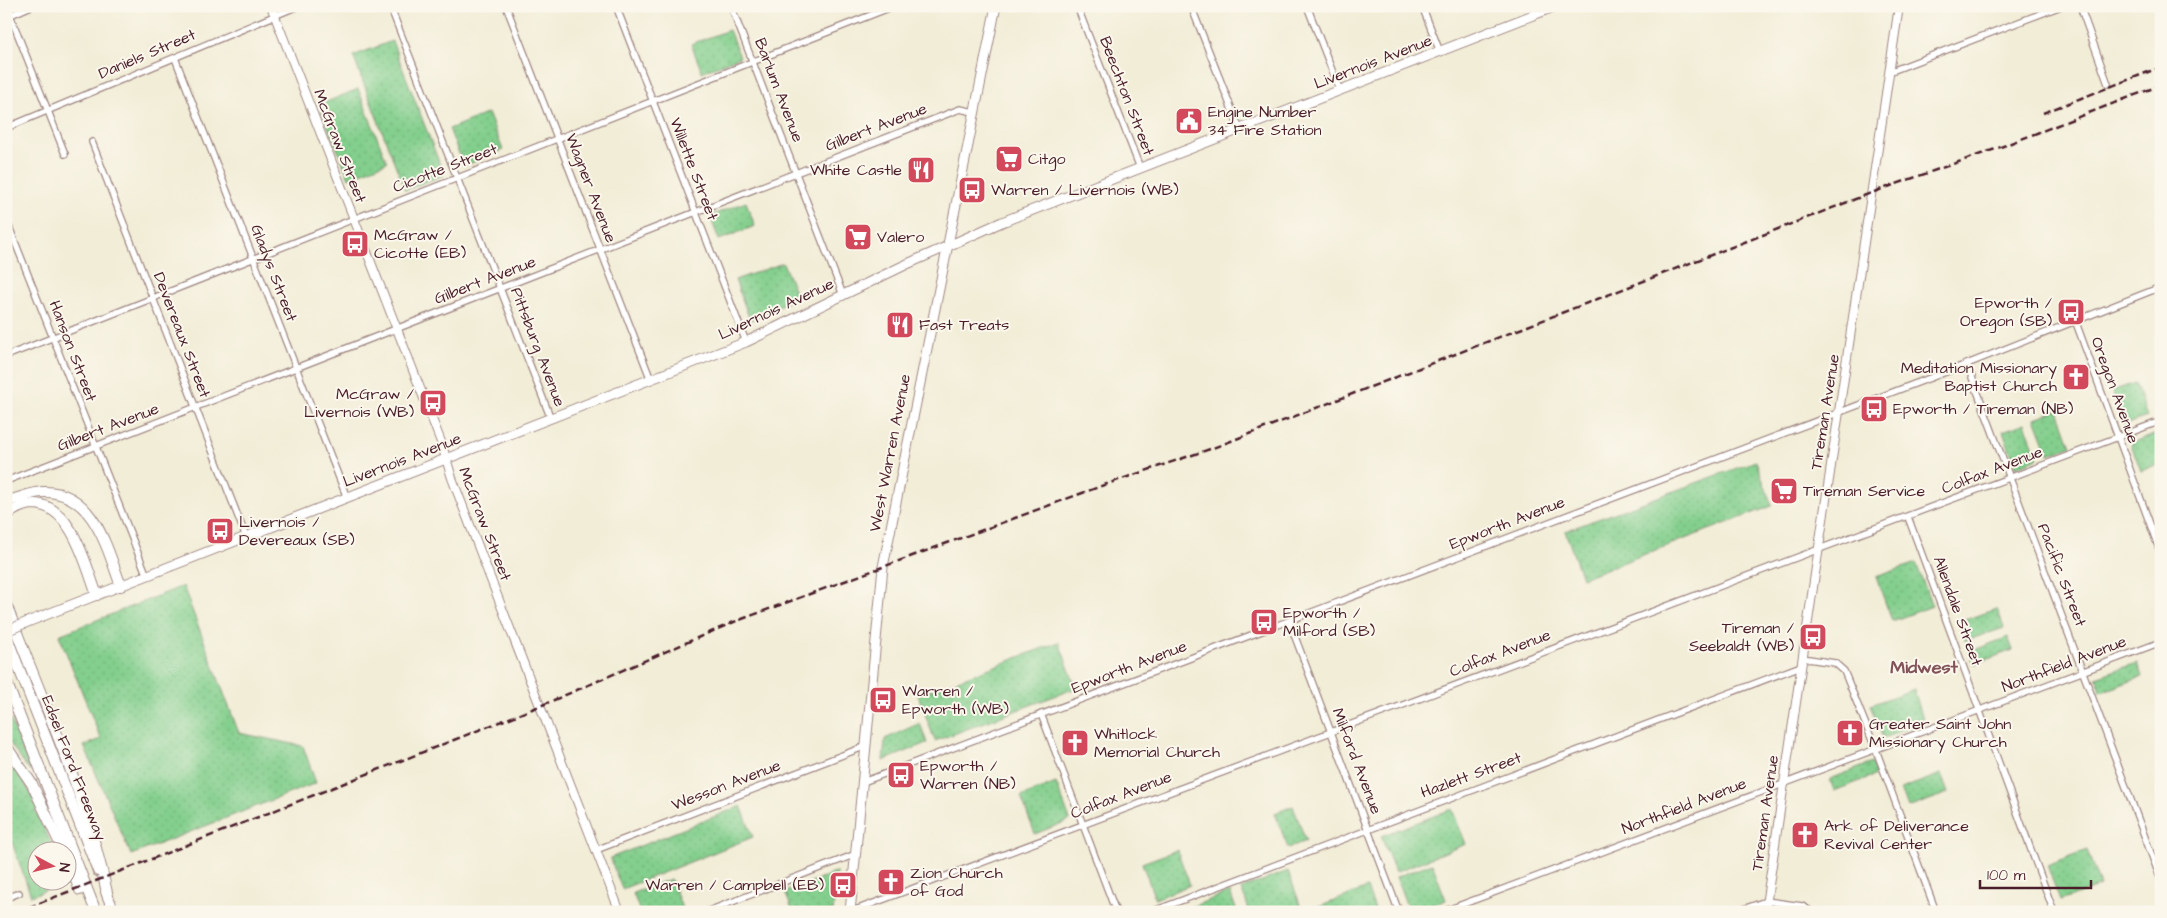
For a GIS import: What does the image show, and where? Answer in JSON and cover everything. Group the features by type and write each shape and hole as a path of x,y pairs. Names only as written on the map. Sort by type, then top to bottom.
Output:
{"highway":[{"path":"6,502 45,492 63,495 82,506 96,525 121,586"},
{"path":"6,516 19,507 29,504 47,507 61,515 76,543 97,596"},
{"path":"6,604 54,724 99,854 108,897"},
{"name":"Edsel Ford Freeway","path":"6,635 114,912"},
{"name":"Edsel Ford Freeway","path":"6,681 96,912"},
{"path":"6,746 32,784 58,840"},
{"path":"78,883 91,912"}],"main road":[{"name":"West Warren Avenue","path":"850,912 883,567 996,6"},
{"name":"Livernois Avenue","path":"6,631 746,342 947,246 1140,168 1440,52 1538,10 1556,6"}],"street":[{"path":"31,6 8,16 64,154"},
{"name":"McGraw Street","path":"271,6 441,442 620,912"},
{"name":"Daniels Street","path":"6,128 298,6"},
{"name":"Pittsburg Avenue","path":"390,6 551,419"},
{"name":"Wagner Avenue","path":"506,6 651,380"},
{"name":"Willette Street","path":"616,6 746,342"},
{"name":"Barlum Avenue","path":"731,6 843,295"},
{"name":"Cicotte Street","path":"6,356 894,6"},
{"name":"Beechton Street","path":"1077,6 1140,168"},
{"path":"1192,6 1240,130"},
{"path":"1307,6 1340,91"},
{"path":"1422,6 1440,52"},
{"name":"Tireman Avenue","path":"1765,912 1899,6"},
{"path":"1889,72 2061,6"},
{"path":"2080,6 2108,84"},
{"name":"Gladys Street","path":"175,58 347,498"},
{"name":"Gilbert Avenue","path":"6,481 960,109 974,112"},
{"name":"Devereaux Street","path":"92,142 246,537"},
{"name":"Hanson Street","path":"6,219 146,576"},
{"name":"Epworth Avenue","path":"863,782 1967,364 2161,287"},
{"name":"Oregon Avenue","path":"2075,320 2161,554"},
{"name":"Pacific Street","path":"1967,364 2161,880"},
{"name":"Colfax Avenue","path":"850,912 2161,421"},
{"name":"Allendale Street","path":"1908,517 2054,912"},
{"name":"Milford Avenue","path":"1289,621 1399,912"},
{"name":"Northfield Avenue","path":"1442,912 2161,642"},
{"path":"1801,662 1835,663 1844,671 1876,750 1936,912"},
{"name":"Hazlett Street","path":"1151,912 1801,662"},
{"path":"1041,714 1116,912"},
{"name":"Wesson Avenue","path":"596,850 866,746"},
{"path":"706,912 856,854"},
{"path":"6,898 19,893"},
{"path":"1735,912 1766,901 1802,906 1812,912"}],"green space":[{"path":"729,30 740,57 702,72 691,44"},
{"path":"392,41 444,175 405,190 353,56"},
{"path":"358,89 387,162 349,178 319,105"},
{"path":"488,113 503,150 464,166 449,129"},
{"path":"746,202 755,226 719,240 710,216"},
{"path":"783,263 797,297 750,320 735,280"},
{"path":"2135,383 2147,417 2124,425 2112,391"},
{"path":"2058,410 2071,446 2049,454 2035,418"},
{"path":"2025,423 2038,458 2016,467 2003,431"},
{"path":"2161,432 2161,463 2141,471 2131,444"},
{"path":"1756,461 1772,506 1582,578 1565,531"},
{"path":"1916,563 1932,606 1892,621 1876,577"},
{"path":"183,586 239,733 303,746 316,783 131,855 84,746 101,739 59,635"},
{"path":"1997,609 2004,628 1965,641 1959,622"},
{"path":"2008,637 2013,650 1974,664 1969,652"},
{"path":"1059,642 1076,688 935,741 918,695"},
{"path":"2137,663 2142,677 2101,692 2096,677"},
{"path":"1914,689 1924,723 1883,738 1870,705"},
{"path":"6,708 31,771 30,772 6,738"},
{"path":"920,723 927,743 883,761 885,739"},
{"path":"6,755 25,782 38,809 35,810 50,840 28,840 28,888 6,826"},
{"path":"1872,763 1876,775 1834,791 1830,779"},
{"path":"1941,774 1948,793 1908,808 1901,789"},
{"path":"1056,783 1070,820 1035,834 1021,797"},
{"path":"741,806 753,837 622,889 610,858"},
{"path":"1293,806 1306,841 1288,848 1275,813"},
{"path":"1452,809 1466,844 1395,872 1381,836"},
{"path":"1177,850 1190,885 1155,899 1142,863"},
{"path":"2087,850 2100,886 2060,901 2047,865"},
{"path":"1432,863 1446,900 1416,912 1409,912 1396,877"},
{"path":"1288,871 1301,907 1289,912 1250,912 1241,889"},
{"path":"837,872 833,912 793,912 785,892"},
{"path":"671,879 683,911 640,912 633,893"},
{"path":"1367,888 1376,912 1306,912"},
{"path":"29,890 45,890 31,896"},
{"path":"1230,892 1237,912 1184,912 1183,910"}],"railway":[{"path":"2043,113 2161,67"},
{"path":"17,912 540,706 734,622 1104,485 1213,448 1871,193 1998,148 2161,85"}],"place":[{"name":"Engine Number 34 Fire Station","path":"1189,121"},
{"name":"Citgo","path":"1009,159"},
{"name":"White Castle","path":"921,170"},
{"name":"Warren / Livernois (WB)","path":"972,190"},
{"name":"Valero","path":"858,237"},
{"name":"McGraw / Cicotte (EB)","path":"355,244"},
{"name":"Epworth / Oregon (SB)","path":"2071,312"},
{"name":"Fast Treats","path":"900,325"},
{"name":"Meditation Missionary Baptist Church","path":"2076,377"},
{"name":"McGraw / Livernois (WB)","path":"433,403"},
{"name":"Epworth / Tireman (NB)","path":"1874,409"},
{"name":"Tireman Service","path":"1784,491"},
{"name":"Livernois / Devereaux (SB)","path":"220,531"},
{"name":"Epworth / Milford (SB)","path":"1264,622"},
{"name":"Tireman / Seebaldt (WB)","path":"1813,637"},
{"name":"Warren / Epworth (WB)","path":"883,700"},
{"name":"Greater Saint John Missionary Church","path":"1850,733"},
{"name":"Whitlock Memorial Church","path":"1075,743"},
{"name":"Epworth / Warren (NB)","path":"901,775"},
{"name":"Ark of Deliverance Revival Center","path":"1805,835"},
{"name":"Zion Church of God","path":"891,882"},
{"name":"Warren / Campbell (EB)","path":"843,885"}],"district":[{"name":"Midwest","path":"1924,667"}]}
